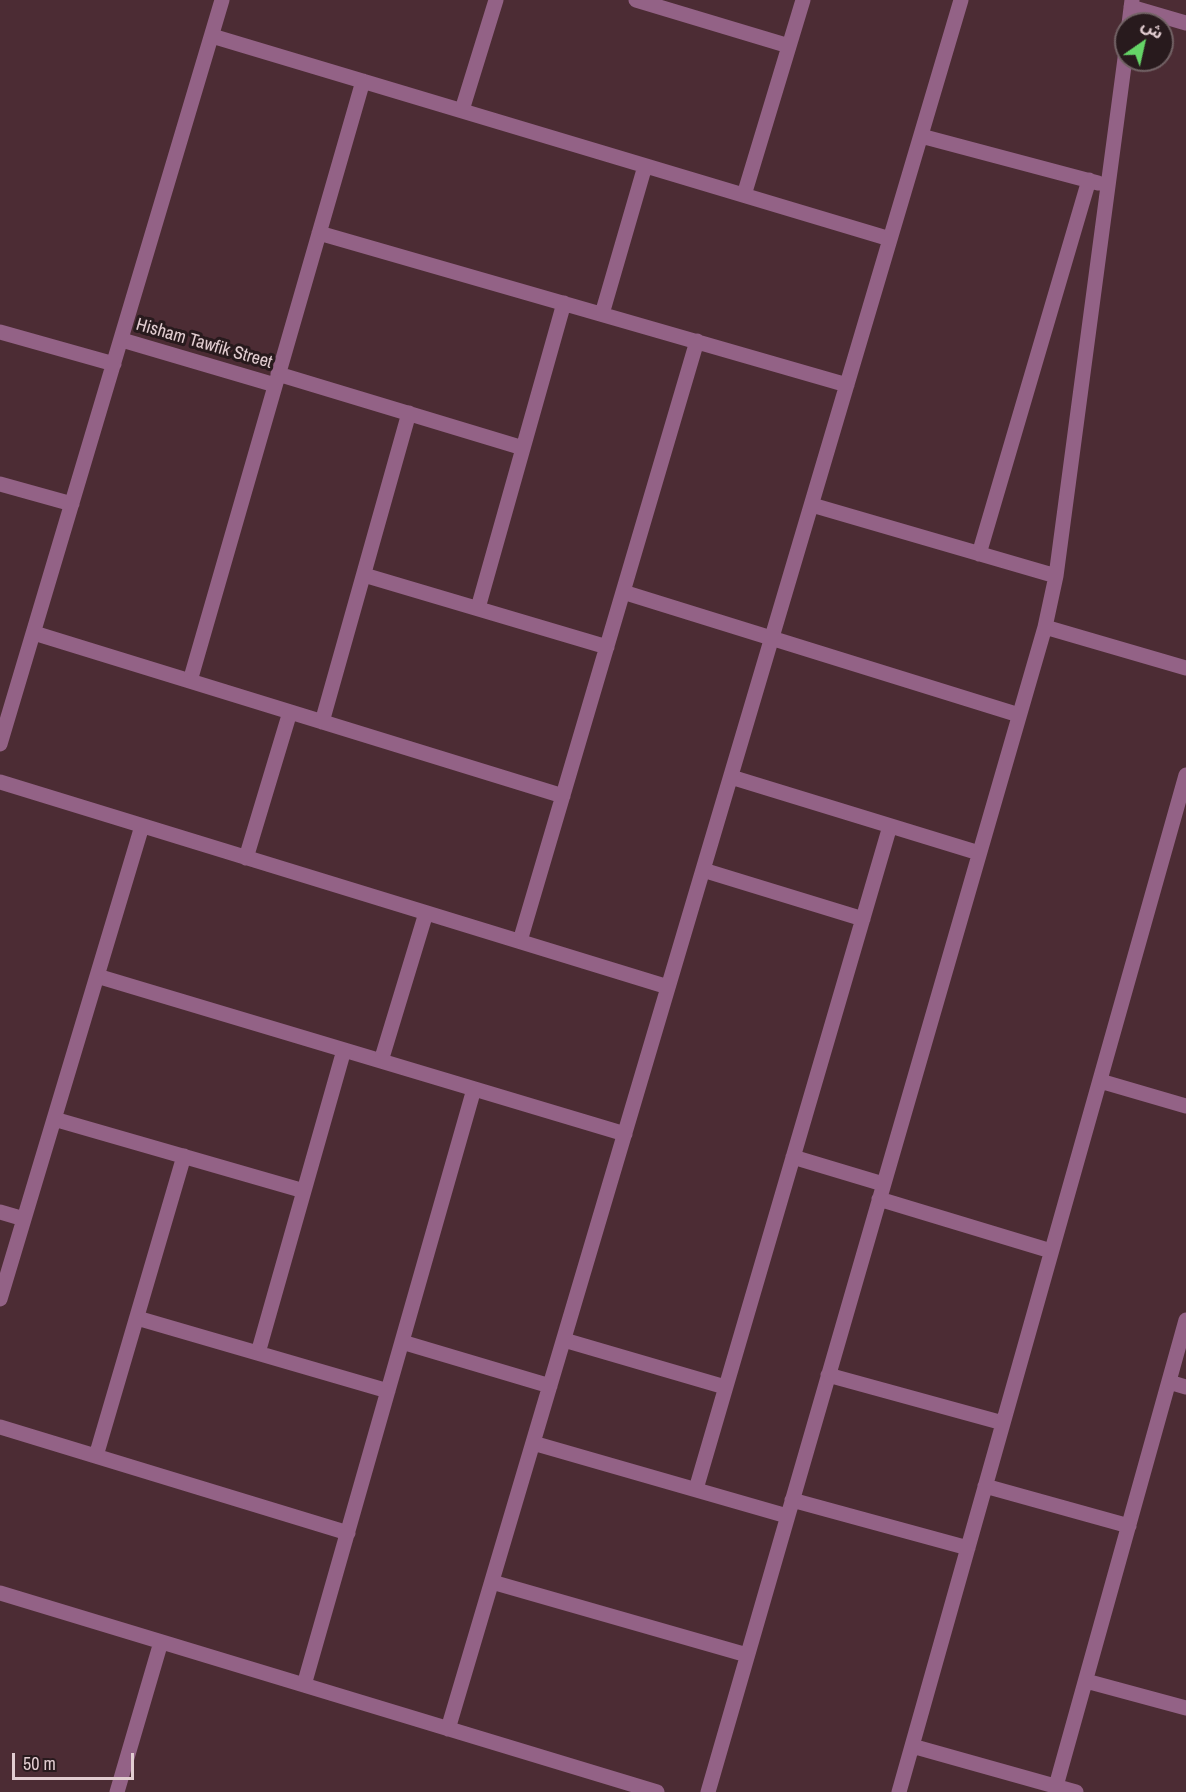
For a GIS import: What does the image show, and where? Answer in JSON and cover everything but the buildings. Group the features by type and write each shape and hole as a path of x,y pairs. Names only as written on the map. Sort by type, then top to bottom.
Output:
{"street":[{"path":"0,744 222,0"},
{"path":"462,110 496,0"},
{"path":"636,0 789,46"},
{"path":"744,195 802,0"},
{"path":"448,1729 961,0"},
{"path":"1132,4 1186,22"},
{"path":"212,36 890,239"},
{"path":"708,1792 1045,627 1056,576 1123,72"},
{"path":"190,681 363,81"},
{"path":"921,136 1109,186"},
{"path":"602,314 645,166"},
{"path":"979,554 1089,180"},
{"path":"319,233 847,385"},
{"path":"478,608 564,303"},
{"path":"0,332 114,364"},
{"name":"Hisham Tawfik Street","path":"122,340 409,413 523,448"},
{"path":"520,941 697,342"},
{"path":"322,722 409,413"},
{"path":"0,484 72,504"},
{"path":"812,505 1056,576"},
{"path":"364,575 607,647"},
{"path":"623,592 1019,715"},
{"path":"1045,627 1186,668"},
{"path":"34,633 563,796"},
{"path":"246,858 290,712"},
{"path":"899,1792 1100,1081 1180,822 1186,775"},
{"path":"731,777 979,853"},
{"path":"0,782 669,987"},
{"path":"696,1489 890,825"},
{"path":"0,1299 142,826"},
{"path":"703,870 863,919"},
{"path":"381,1061 426,913"},
{"path":"97,976 625,1134"},
{"path":"258,1353 344,1050"},
{"path":"1100,1081 1186,1106"},
{"path":"304,1685 474,1089"},
{"path":"54,1119 304,1191"},
{"path":"96,1456 184,1156"},
{"path":"793,1156 883,1184"},
{"path":"879,1199 1051,1251"},
{"path":"0,1212 24,1219"},
{"path":"137,1318 388,1391"},
{"path":"1056,1786 1186,1320"},
{"path":"564,1340 726,1388"},
{"path":"402,1342 550,1386"},
{"path":"828,1375 1003,1423"},
{"path":"1169,1382 1186,1387"},
{"path":"0,1427 348,1533"},
{"path":"533,1443 787,1516"},
{"path":"985,1486 1129,1526"},
{"path":"792,1500 968,1548"},
{"path":"492,1582 747,1655"},
{"path":"0,1593 657,1792"},
{"path":"117,1792 161,1642"},
{"path":"1086,1681 1186,1708"},
{"path":"912,1746 1076,1792"}]}
